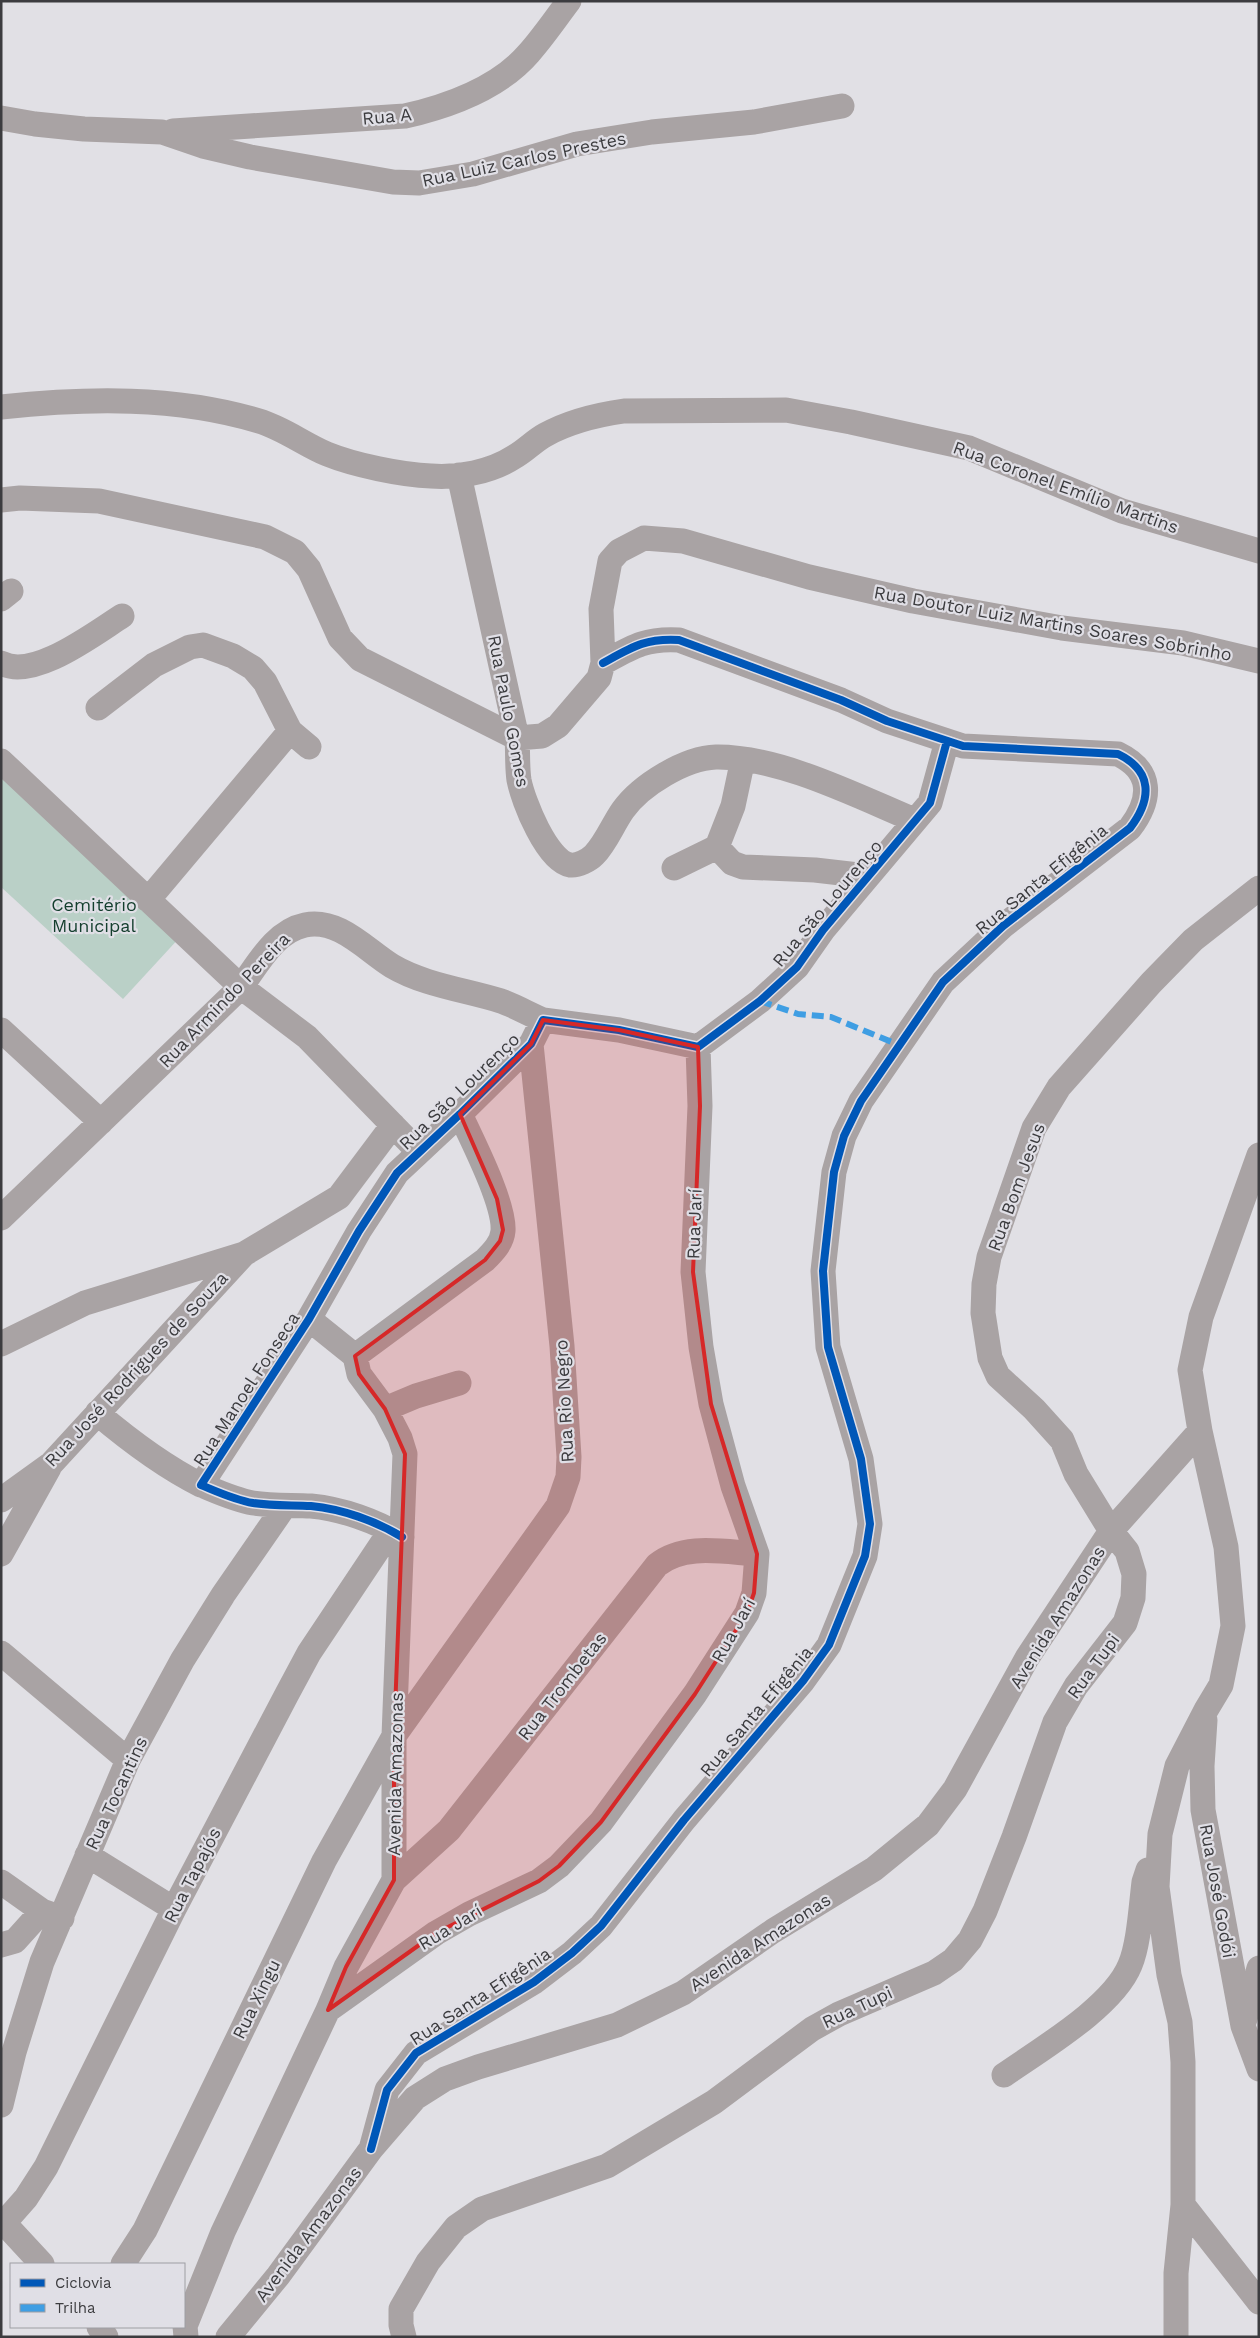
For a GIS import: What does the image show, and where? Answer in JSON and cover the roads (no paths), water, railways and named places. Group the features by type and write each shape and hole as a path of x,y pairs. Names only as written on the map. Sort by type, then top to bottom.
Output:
{"street":[{"name":"Rua A","path":"162,132 268,123 405,116 438,109 468,96 506,74 528,54 570,1"},
{"name":"Rua Luiz Carlos Prestes","path":"1,118 84,129 162,132 203,146 250,157 393,182 419,183 473,174 577,144 652,132 754,122 842,106"},
{"name":"Rua Coronel Emílio Martins","path":"1,407 67,400 182,403 261,422 329,455 395,472 431,476 479,472 513,458 545,435 577,420 599,414 624,411 786,410 969,448 1122,511 1259,551"},
{"name":"Rua Paulo Gomes","path":"459,475 517,738 520,781 547,848 558,860 571,865 583,862 594,855 624,808 664,775 693,761 715,757 742,758 798,773 914,820"},
{"path":"1,500 20,498 99,501 265,537 295,552 309,568 340,638 360,659 517,738"},
{"name":"Rua Doutor Luiz Martins Soares Sobrinho","path":"517,738 542,736 558,726 599,678 603,663 601,609 610,561 619,552 644,538 684,541 809,577 914,601 1062,628 1183,643 1259,661"},
{"path":"1,663 6,666 20,667 46,660 73,648 122,616"},
{"name":"Rua Santa Efigênia","path":"371,2149 387,2090 404,2066 416,2053 534,1982 572,1953 601,1926 684,1820 803,1681 829,1645 848,1604 865,1556 870,1524 861,1459 828,1346 823,1271 834,1172 844,1136 861,1101 943,982 1004,926 1130,828 1139,816 1145,794 1145,779 1140,768 1131,760 1118,754 963,746 947,742 887,721 841,700 759,668 679,640 658,639 637,644 603,663"},
{"path":"98,708 154,665 190,647 203,645 233,656 253,668 265,682 290,731 309,747"},
{"path":"148,900 290,731"},
{"name":"Rua São Lourenço","path":"698,1047 760,1001 798,966 823,930 867,876 897,844 930,802 947,742"},
{"path":"674,868 717,847 733,806 742,758"},
{"path":"1,761 241,987 307,1038 419,1152"},
{"path":"717,847 732,863 743,867 815,870 867,876"},
{"name":"Rua Bom Jesus","path":"1111,1531 1076,1474 1062,1440 1034,1409 998,1376 990,1358 983,1313 984,1284 989,1257 1034,1128 1059,1087 1151,983 1193,940 1259,888"},
{"name":"Rua Armindo Pereira","path":"1,1218 241,987 274,943 287,932 308,924 319,924 340,930 394,967 426,980 504,1002 543,1020"},
{"path":"543,1020 620,1030 698,1047"},
{"name":"Rua São Lourenço","path":"359,1231 396,1173 460,1114 531,1044 543,1020"},
{"path":"1,1030 101,1122"},
{"name":"Rua Rio Negro","path":"394,1736 558,1506 568,1477 569,1457 562,1346 531,1044"},
{"name":"Rua Jarí","path":"328,2010 436,1933 469,1914 539,1881 559,1866 601,1822 695,1694 747,1613 754,1593 756,1554 716,1422 701,1347 693,1272 700,1106 698,1047"},
{"path":"310,1319 355,1356 485,1260 500,1241 503,1230 497,1199 460,1114"},
{"path":"1,1344 85,1303 244,1254 339,1197 393,1125"},
{"path":"1004,2075 1075,2025 1116,1988 1130,1965 1144,1882 1160,1834 1177,1766 1206,1710 1222,1685 1234,1626 1226,1547 1200,1431 1190,1370 1201,1317 1254,1183 1259,1155"},
{"path":"339,1197 359,1231"},
{"name":"Rua Manoel Fonseca","path":"359,1231 310,1319 201,1485 251,1502 284,1507 311,1506 346,1512 397,1533"},
{"name":"Rua José Rodrigues de Souza","path":"1,1500 51,1464 244,1254"},
{"name":"Avenida Amazonas","path":"186,2337 185,2326 223,2232 328,2010 346,1967 394,1880 397,1533 405,1454 400,1438 385,1410 364,1382 355,1356"},
{"path":"385,1410 416,1396 459,1383"},
{"path":"97,1414 150,1456 201,1485"},
{"name":"Avenida Amazonas","path":"228,2337 278,2276 371,2149 415,2098 445,2079 618,2025 683,1993 773,1931 874,1869 928,1825 955,1790 1026,1658 1111,1531 1200,1431"},
{"path":"1,1554 51,1464"},
{"name":"Rua Tocantins","path":"1,2105 14,2052 42,1962 52,1915 87,1855 128,1760 208,1619 284,1507"},
{"name":"Rua Tupi","path":"404,2337 401,2325 401,2309 428,2262 456,2228 482,2209 607,2166 714,2102 812,2029 839,2014 934,1973 954,1960 970,1940 985,1911 1055,1722 1076,1686 1125,1623 1134,1598 1134,1574 1127,1551 1111,1531"},
{"name":"Rua Tapajós","path":"2,2223 26,2198 46,2167 174,1909 309,1653 397,1533"},
{"name":"Rua Trombetas","path":"394,1880 449,1830 658,1565 669,1556 681,1552 756,1554"},
{"path":"1,1653 128,1760"},
{"name":"Rua José Godói","path":"1206,1710 1202,1766 1203,1810 1243,2026 1259,2069"},
{"name":"Rua Xingu","path":"124,2263 145,2230 324,1861 394,1736"},
{"path":"1160,1834 1157,1887 1170,1974 1180,2022 1183,2062 1184,2206 1176,2273 1176,2337"},
{"path":"87,1855 174,1909"},
{"path":"1,1882 52,1915 15,1941 1,1945"},
{"path":"1243,2026 1259,1968"},
{"path":"1184,2206 1259,2302"},
{"path":"2,2223 41,2263"}],"park label":[{"name":"Cemitério Municipal","path":"94,914"}]}
